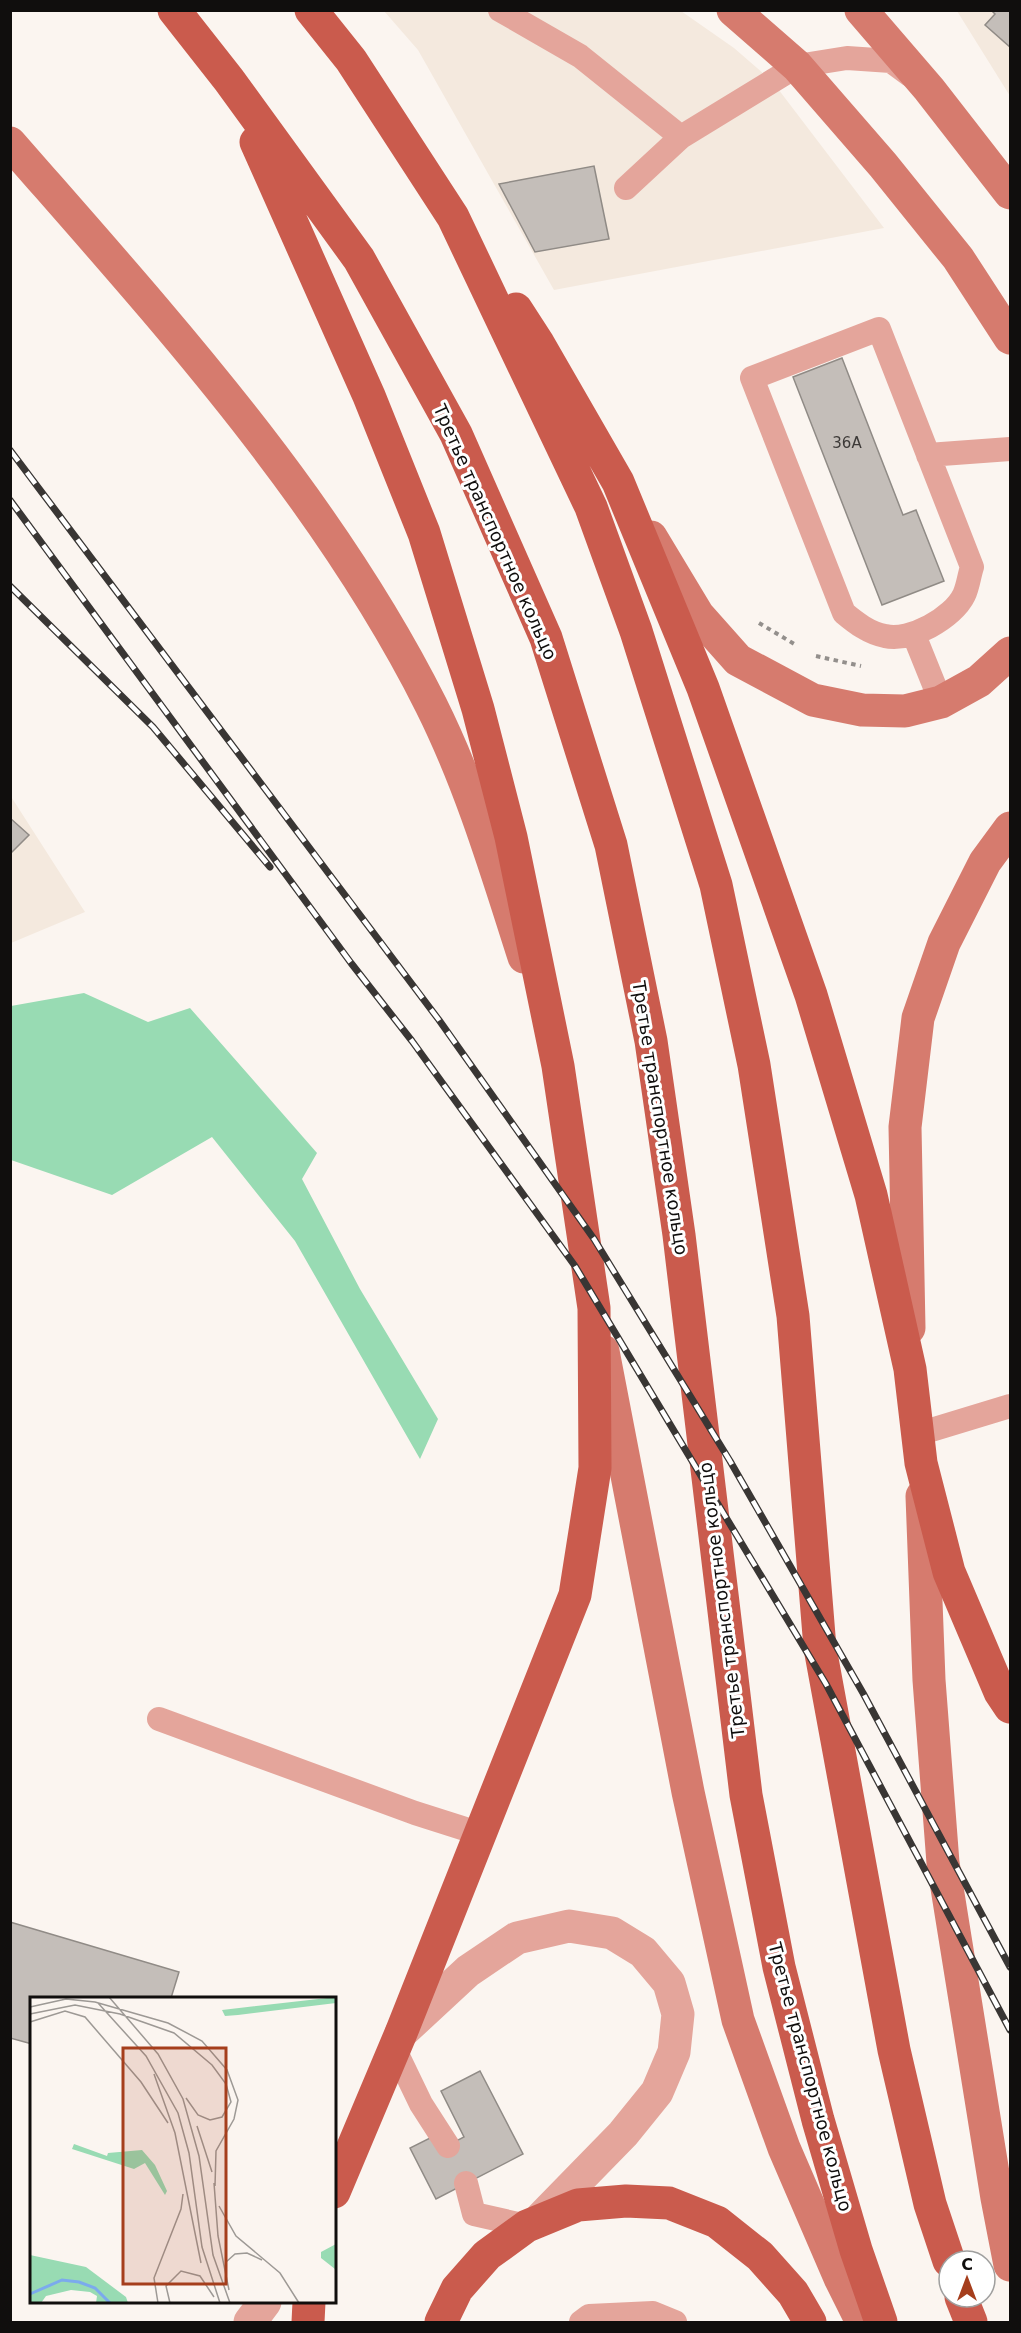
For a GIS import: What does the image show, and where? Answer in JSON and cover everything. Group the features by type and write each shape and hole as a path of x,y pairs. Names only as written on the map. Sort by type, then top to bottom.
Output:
{"main road":[{"name":"Третье транспортное кольцо","path":"174,10 229,80 359,260 456,434 546,638 611,845 651,1041 679,1235 746,1795 782,1978 818,2120 856,2250 881,2322"},
{"path":"311,10 351,60 538,343 698,615 738,660 813,700 852,708 905,711 941,702 979,681 1011,653"},
{"path":"733,10 797,66 883,165 958,258 1011,339"},
{"path":"861,10 929,89 1011,193"},
{"path":"229,80 369,396 424,533 478,709 511,837 558,1066 594,1308 688,1792 738,2020 784,2148 840,2278 862,2322"},
{"path":"10,142 176,332 302,496 372,598 431,706 483,829 558,1066"},
{"path":"453,217 591,507 636,631 716,885 754,1065 792,1307 820,1648 894,2050 930,2204 945,2249"},
{"path":"618,482 703,688 811,995 871,1195 910,1369 920,1448 929,1680 943,1863 997,2198 1011,2265"},
{"path":"910,1369 905,1127 918,1018 944,943 985,862 1011,828"},
{"path":"336,2187 398,2041 575,1595 595,1468 594,1308"},
{"path":"920,1448 949,1572 1000,1692 1011,1707"},
{"path":"441,2322 457,2289 487,2255 534,2222 578,2205 626,2201 669,2204 717,2222 760,2256 793,2293 810,2322"},
{"path":"308,2322 309,2303"}],"street":[{"path":"398,2041 468,1971 517,1938 569,1926 612,1933 643,1952 669,1983 678,2014 674,2052 657,2092 623,2134 534,2222"},
{"path":"250,2322 264,2303"}],"lane":[{"path":"500,10 580,56 681,137"},
{"path":"626,188 681,137 797,66 847,58 891,61 929,89"},
{"path":"879,329 928,455 972,567 964,596 946,616 914,635 886,637 865,629 844,613 752,378 879,329"},
{"path":"928,455 1011,449"},
{"path":"914,635 941,702"},
{"path":"920,1448 1011,1406"},
{"path":"159,1719 415,1813 480,1834"},
{"path":"398,2041 421,2104 448,2146"},
{"path":"466,2183 474,2214 534,2222"},
{"path":"580,2322 589,2316 653,2313 675,2322"}],"path":[{"path":"754,621 805,650"},
{"path":"815,656 862,666"}],"shaded area":[{"path":"384,11 681,11 734,48 772,81 884,228 554,290 418,50"},
{"path":"957,11 1010,11 1010,96"},
{"path":"10,795 85,912 11,943 10,943"}],"green space":[{"path":"84,993 148,1022 190,1008 317,1153 302,1179 360,1289 438,1419 420,1459 295,1241 212,1137 112,1195 11,1160 11,1006"}],"building":[{"path":"991,10 1010,10 1010,47 985,25 995,14"},
{"path":"594,166 609,239 535,252 499,184"},
{"path":"842,358 903,515 916,510 944,581 882,605 793,377"},
{"path":"10,818 29,835 10,854"},
{"path":"10,1922 179,1972 171,1997 30,1997 30,2043 10,2038"},
{"path":"480,2071 523,2154 436,2199 410,2148 438,2134 445,2147 464,2137 441,2091"}],"railway":[{"path":"10,450 439,1020 594,1239 730,1461 863,1693 1010,1967"},
{"path":"10,500 351,963 412,1041 575,1266 826,1684 1010,2030"},
{"path":"10,586 153,727 270,867"}]}
